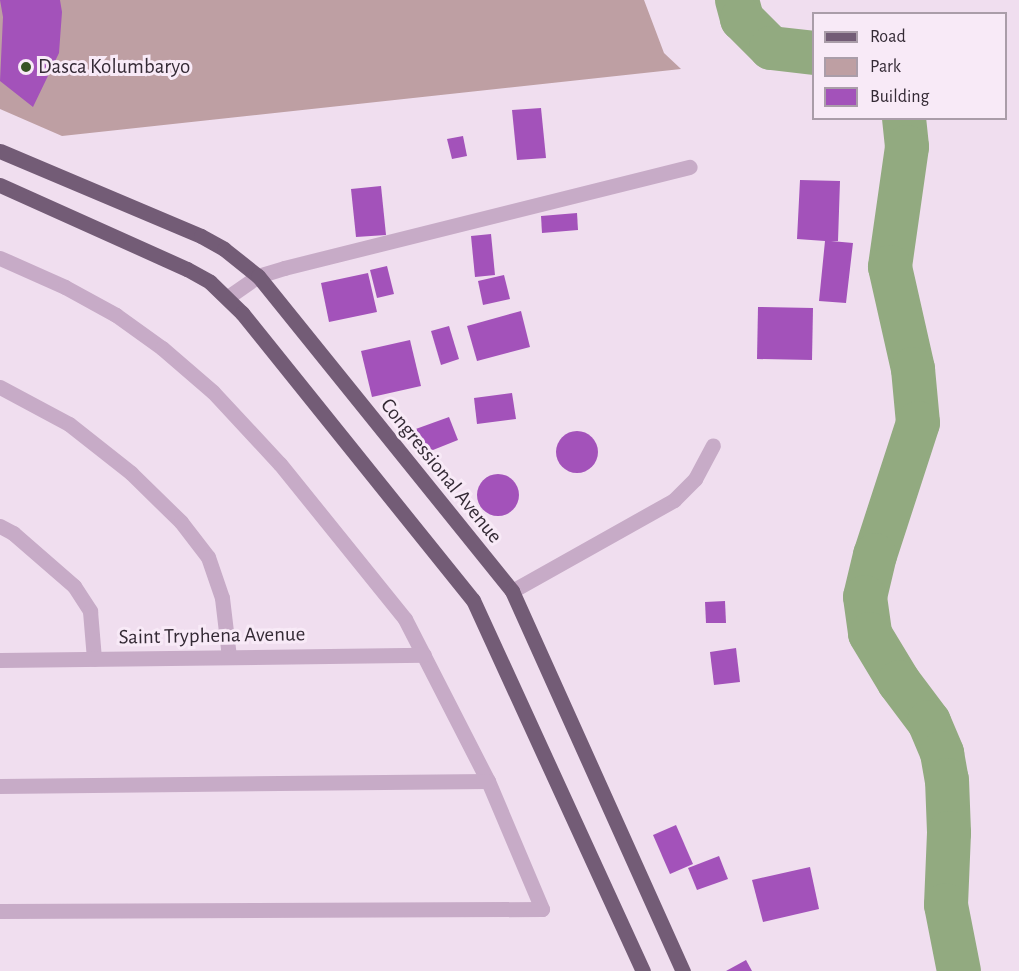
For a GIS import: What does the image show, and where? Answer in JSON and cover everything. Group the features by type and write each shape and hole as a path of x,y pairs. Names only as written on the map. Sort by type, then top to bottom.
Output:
{"main road":[{"name":"Congressional Avenue","path":"0,151 201,236 224,249 258,276 512,591 683,971"},
{"path":"0,185 187,268 210,282 228,297 473,600 643,971"}],"street":[{"path":"228,297 258,276 690,167"},
{"path":"0,258 65,287 116,315 162,348 213,392 280,464 405,619 488,781 542,909 0,910"},
{"path":"0,387 69,424 131,473 181,522 208,557 222,598 229,657"},
{"path":"512,591 674,500 695,478 713,445"},
{"path":"0,526 13,533 74,586 90,611 94,659"},
{"name":"Saint Tryphena Avenue","path":"0,660 424,655"},
{"path":"0,786 488,781"}],"green space":[{"path":"0,0 644,0 664,53 681,69 62,136 0,109"}],"building":[{"name":"Dasca Kolumbaryo","path":"0,0 60,0 62,12 59,53 33,107 0,81 3,17"},
{"path":"541,108 546,158 517,160 512,110"},
{"path":"463,136 467,156 452,159 447,139"},
{"path":"800,180 840,181 838,241 831,241 853,243 846,303 819,301 825,241 797,239"},
{"path":"381,186 386,235 356,237 351,189"},
{"path":"577,213 578,230 542,233 541,216"},
{"path":"491,234 495,275 475,277 471,236"},
{"path":"387,266 394,294 377,298 370,270"},
{"path":"368,273 377,312 329,322 321,283"},
{"path":"504,275 510,299 483,305 478,281"},
{"path":"758,307 813,308 812,360 757,359"},
{"path":"521,311 530,347 477,361 467,326"},
{"path":"449,326 459,359 441,365 431,331"},
{"path":"410,340 421,386 372,397 361,351"},
{"path":"512,393 516,419 477,424 474,398"},
{"path":"449,417 458,440 423,454 413,430"},
{"path":"577,431 585,432 592,437 597,444 597,460 592,467 585,472 577,473 569,472 562,467 557,460 556,452 557,444 562,437 569,432"},
{"path":"498,474 506,475 513,480 518,487 518,503 513,510 506,515 498,516 490,515 483,510 478,503 477,495 478,487 483,480 490,475"},
{"path":"725,601 726,623 706,623 705,602"},
{"path":"736,648 740,682 714,685 710,652"},
{"path":"676,825 693,864 670,874 653,835"},
{"path":"719,856 728,879 697,890 688,868"},
{"path":"810,867 819,909 763,922 752,880"},
{"path":"746,960 752,971 726,971"}],"waterway":[{"path":"737,0 742,19 771,48 812,53"},
{"path":"904,120 907,147 890,267 913,369 918,423 875,555 865,597 870,634 899,682 929,722 942,753 947,780 949,833 946,905 959,971"}],"place":[{"name":"Dasca Kolumbaryo","path":"26,67"}]}
